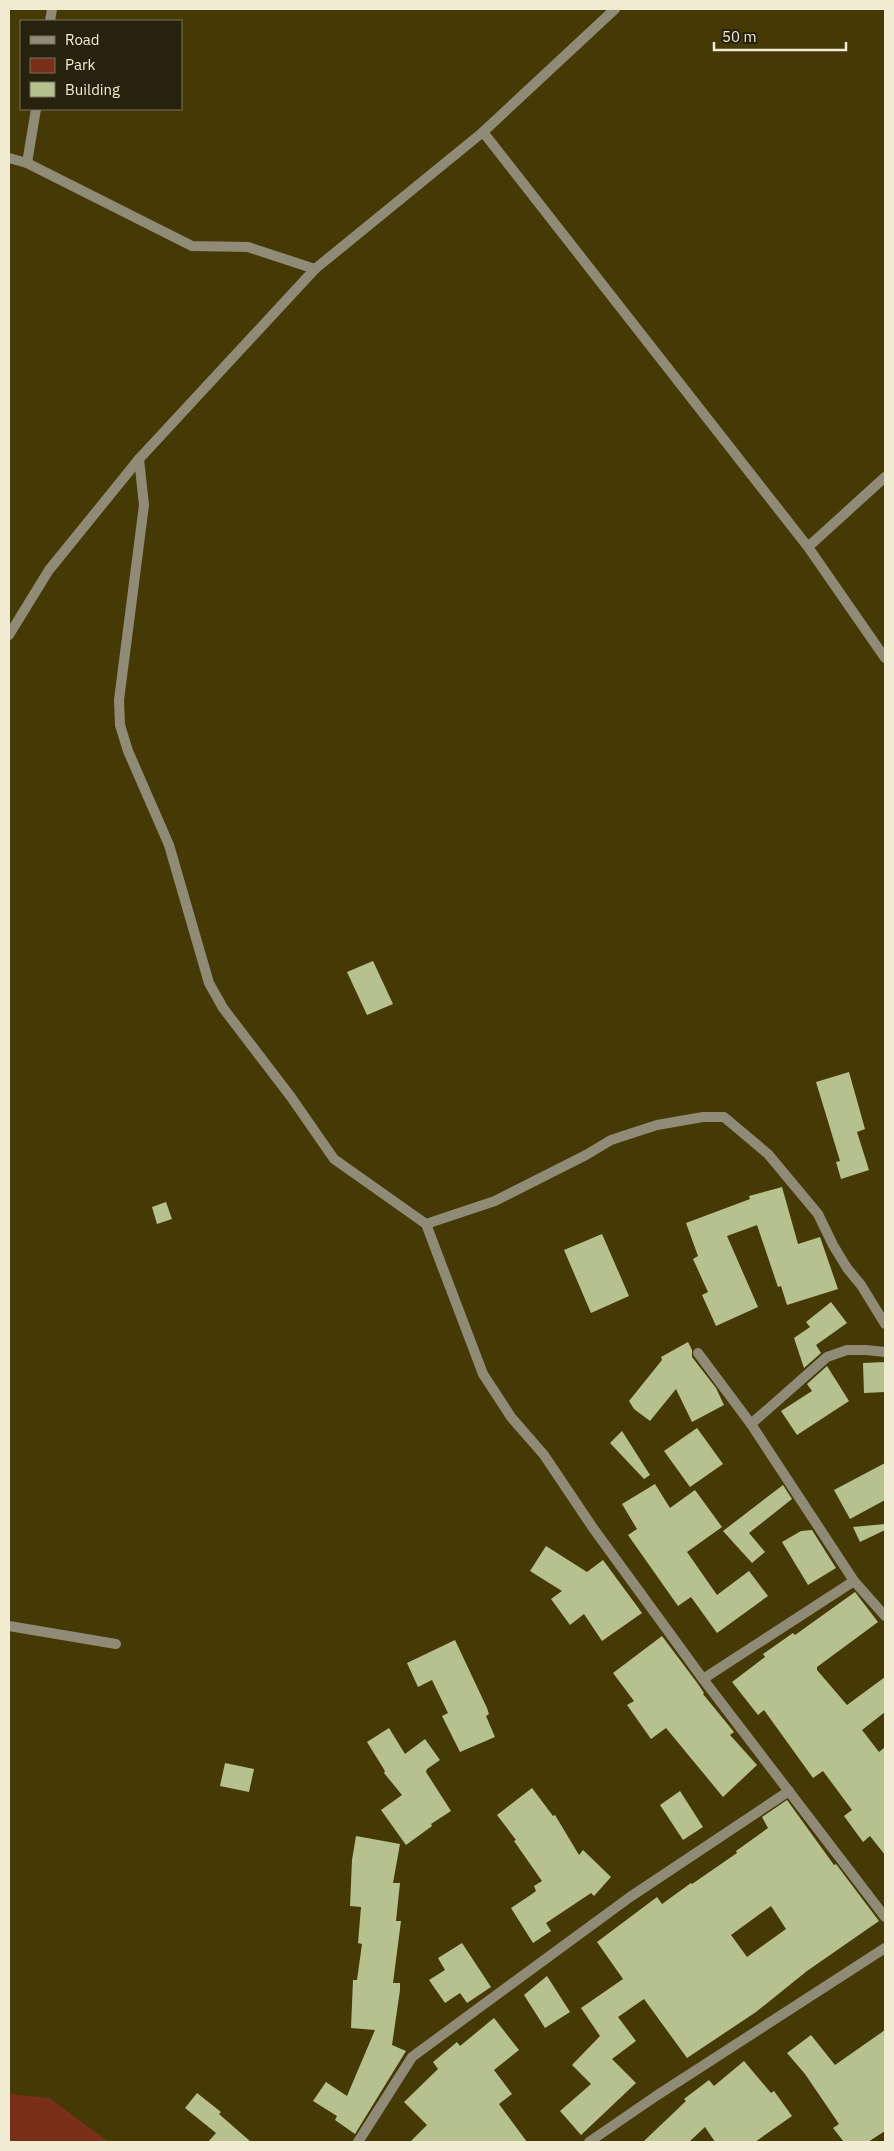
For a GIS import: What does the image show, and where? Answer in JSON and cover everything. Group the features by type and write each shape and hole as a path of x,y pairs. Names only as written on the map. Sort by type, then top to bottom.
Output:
{"street":[{"path":"9,635 50,570 139,459 315,269 483,132 615,9"},
{"path":"27,163 36,110"},
{"path":"483,132 808,547 885,658"},
{"path":"9,158 27,163 192,246 248,247 315,269"},
{"path":"139,459 144,505 119,700 120,725 128,751 169,845 208,983 223,1008 291,1097 334,1159 426,1224 483,1374 512,1417 544,1455 593,1528 704,1679 885,1917"},
{"path":"808,547 885,477"},
{"path":"426,1224 495,1201 586,1156 611,1140 657,1125 703,1117 724,1117 768,1154 818,1214 842,1261 861,1285 885,1324"},
{"path":"751,1424 827,1357 847,1350 885,1352"},
{"path":"698,1353 751,1424 854,1581 885,1616"},
{"path":"704,1679 854,1581"},
{"path":"9,1626 116,1644"},
{"path":"358,2142 412,2057 630,1897 788,1791"},
{"path":"590,2142 656,2096 885,1948"}],"green space":[{"path":"9,2094 49,2098 109,2142 9,2142"}],"building":[{"path":"373,961 393,1004 367,1015 347,972"},
{"path":"849,1072 865,1129 857,1132 869,1170 841,1179 836,1162 840,1161 816,1082"},
{"path":"782,1187 798,1244 820,1237 838,1289 787,1305 781,1286 778,1287 757,1225 727,1236 758,1307 716,1326 702,1295 708,1292 693,1259 698,1256 686,1223 750,1199 749,1196"},
{"path":"166,1202 172,1219 157,1224 152,1207"},
{"path":"602,1234 629,1296 591,1313 564,1250"},
{"path":"831,1302 847,1323 816,1345 821,1353 804,1368 794,1338 810,1327 806,1322"},
{"path":"688,1342 692,1350 692,1357 716,1388 724,1405 692,1422 676,1389 650,1421 634,1409 629,1401 662,1360 661,1357"},
{"path":"885,1362 885,1392 864,1393 863,1363"},
{"path":"827,1366 849,1401 797,1435 781,1411 812,1391 807,1384"},
{"path":"697,1428 723,1464 690,1487 664,1451"},
{"path":"622,1431 650,1475 644,1479 610,1443"},
{"path":"885,1463 885,1500 850,1519 834,1490"},
{"path":"655,1484 670,1508 695,1490 722,1527 687,1552 717,1595 749,1571 768,1596 717,1633 691,1597 678,1606 628,1535 637,1529 622,1504"},
{"path":"783,1485 792,1499 749,1533 765,1552 752,1563 723,1531"},
{"path":"885,1524 885,1530 860,1542 853,1527"},
{"path":"812,1530 836,1568 808,1585 782,1542 801,1531"},
{"path":"546,1546 587,1572 603,1560 642,1613 602,1641 584,1614 570,1625 551,1599 562,1591 530,1571"},
{"path":"855,1592 878,1622 817,1667 817,1670 847,1705 885,1677 885,1712 862,1730 879,1752 885,1747 885,1855 870,1836 863,1842 844,1816 852,1810 823,1771 813,1778 764,1710 758,1715 732,1682 765,1657 763,1654 793,1633 795,1635"},
{"path":"662,1636 698,1684 703,1694 734,1732 730,1735 757,1765 723,1797 666,1728 651,1739 627,1705 634,1701 613,1673"},
{"path":"455,1640 487,1708 489,1714 486,1716 495,1737 460,1752 442,1716 448,1713 432,1680 418,1687 407,1663"},
{"path":"389,1728 405,1754 425,1739 440,1760 427,1769 426,1772 451,1811 431,1824 432,1826 406,1845 381,1810 402,1795 384,1773 385,1771 367,1742"},
{"path":"225,1763 254,1769 249,1792 220,1786"},
{"path":"532,1788 553,1816 555,1815 579,1855 583,1850 611,1877 594,1896 591,1893 546,1923 551,1931 533,1943 511,1908 536,1891 534,1886 542,1881 514,1841 516,1840 497,1815"},
{"path":"680,1791 703,1827 683,1840 660,1805"},
{"path":"787,1800 834,1865 836,1864 879,1921 807,1971 756,2012 687,2058 644,1999 618,2017 636,2041 612,2059 636,2083 581,2135 560,2111 591,2084 572,2065 600,2036 581,2008 623,1979 597,1942 657,1897 662,1904 737,1853 736,1851 768,1828 762,1817","holes":["771,1906 786,1929 747,1957 731,1935"]},
{"path":"356,1836 400,1844 393,1883 400,1883 396,1921 401,1921 393,1983 400,1983 400,1990 392,2045 406,2051 355,2134 335,2120 337,2116 313,2101 326,2082 347,2096 375,2030 351,2028 353,1980 357,1980 362,1944 358,1943 361,1907 350,1906 352,1860"},
{"path":"462,1943 491,1987 467,2003 460,1993 445,2003 429,1980 445,1970 438,1958"},
{"path":"547,1976 570,2012 545,2028 524,1995"},
{"path":"494,2018 519,2050 494,2070 512,2094 499,2104 527,2142 410,2142 427,2125 404,2102 438,2069 433,2062 457,2042 460,2046"},
{"path":"885,2030 885,2131 868,2142 844,2142 833,2128 839,2124 805,2074 787,2053 811,2035 835,2065"},
{"path":"744,2061 771,2093 774,2091 792,2116 755,2142 715,2142 705,2127 689,2142 643,2142 686,2101 684,2099 709,2080 714,2086"},
{"path":"197,2093 221,2112 219,2114 251,2142 208,2142 216,2133 185,2108"}]}
